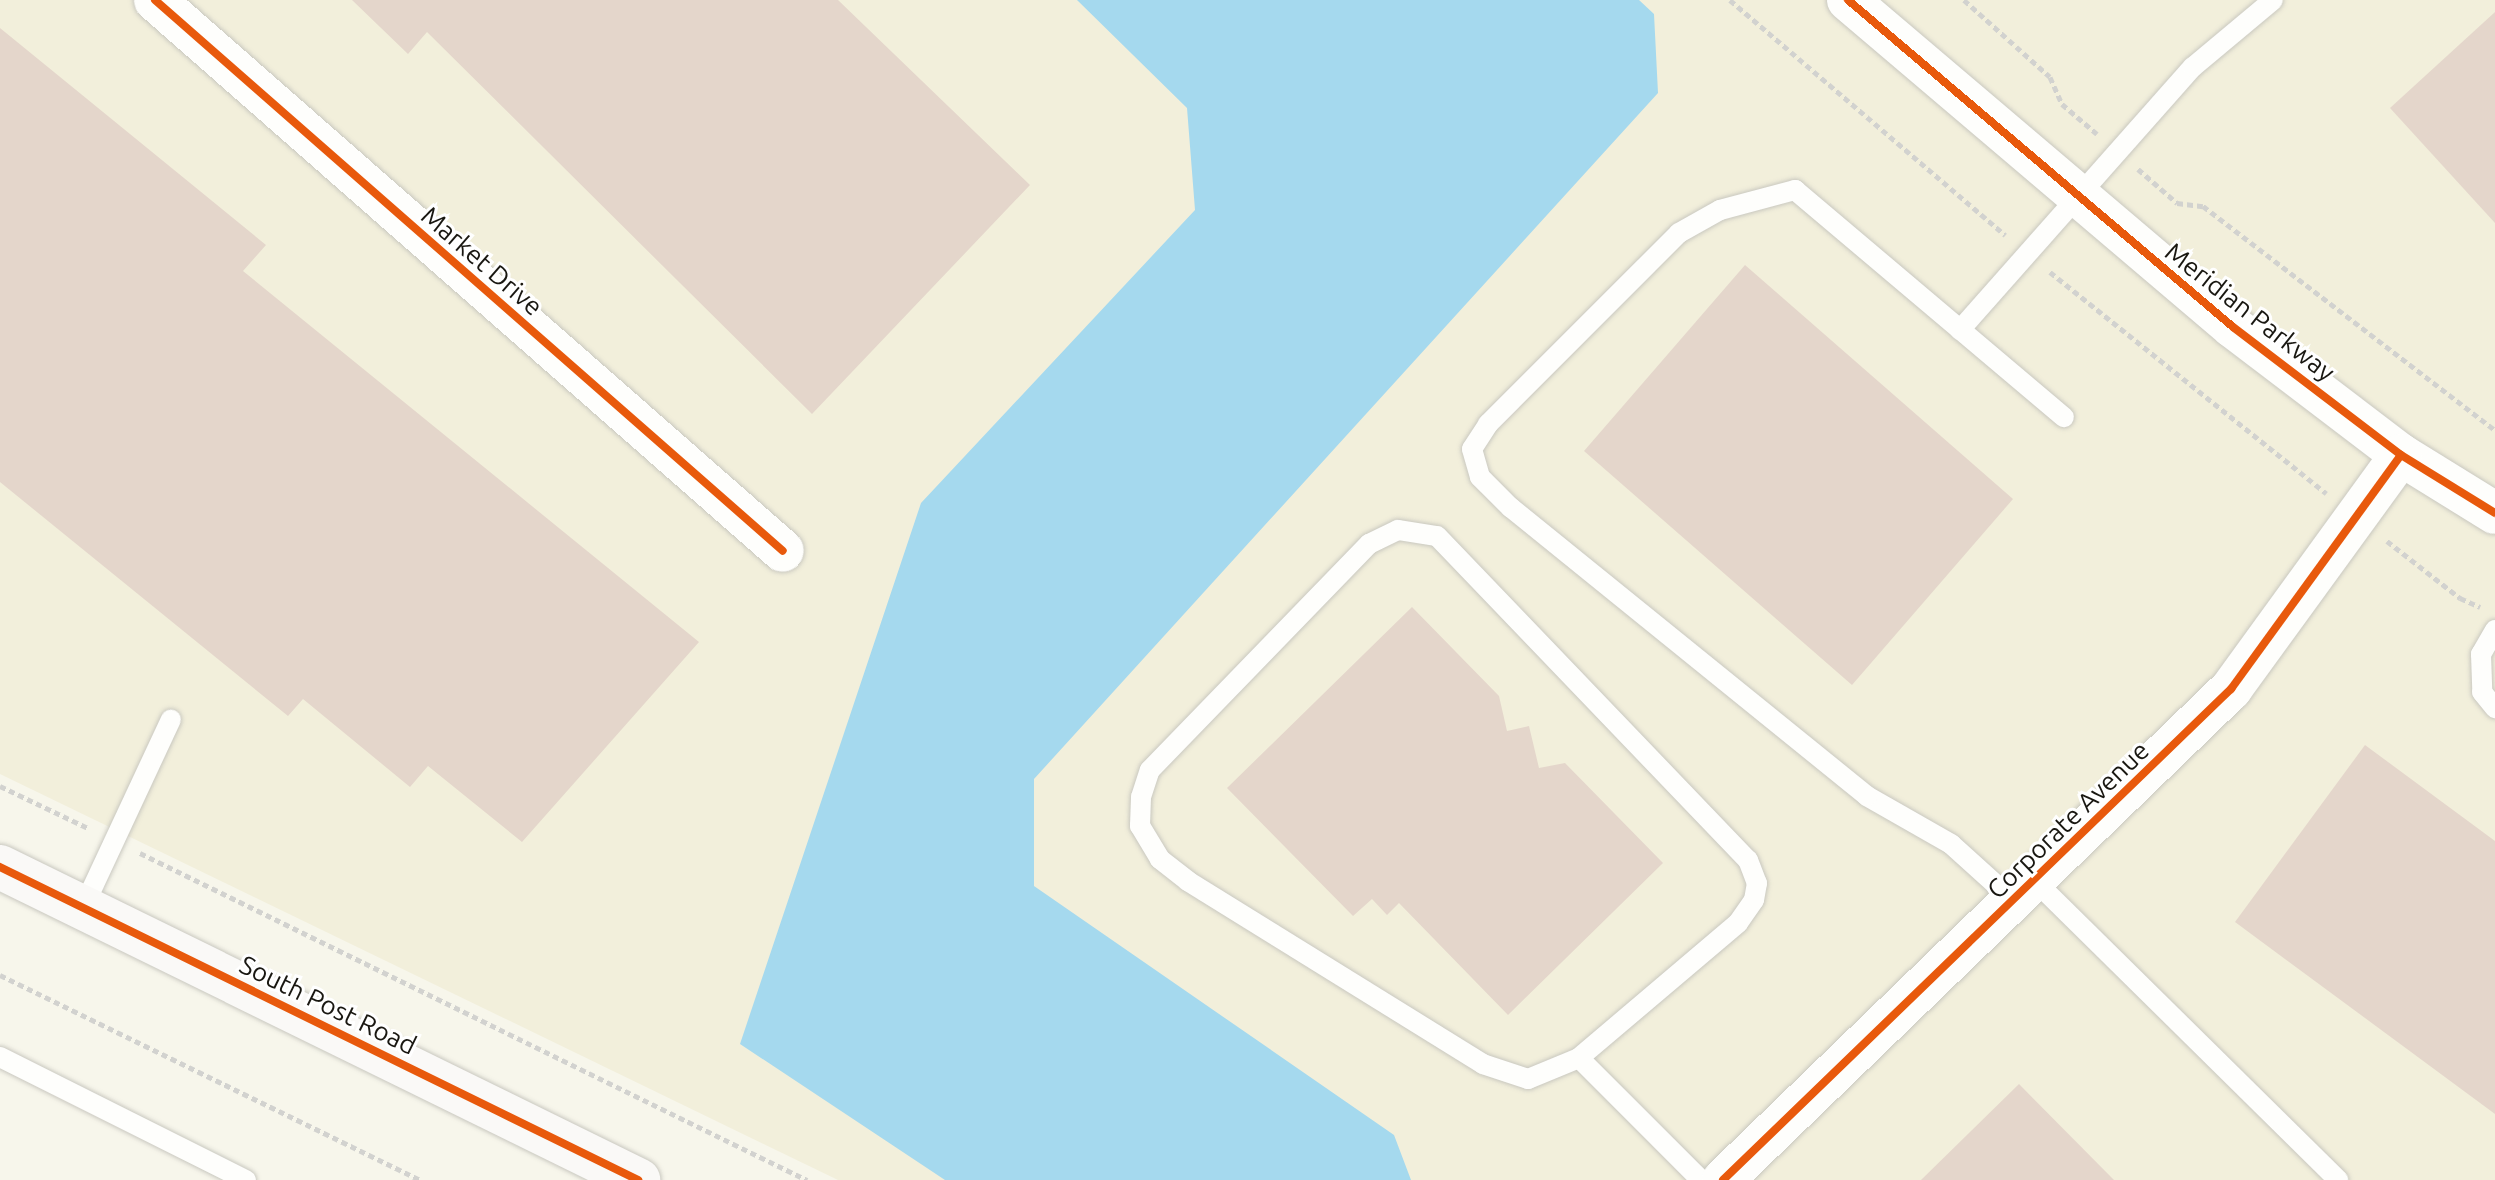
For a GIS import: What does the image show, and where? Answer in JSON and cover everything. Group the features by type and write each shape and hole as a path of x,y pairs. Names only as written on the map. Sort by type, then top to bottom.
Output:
{"street":[{"name":"Market Drive","path":"155,0 783,551"},
{"name":"Meridian Parkway","path":"1848,0 2074,197 2401,455 2495,513"},
{"name":"Corporate Avenue","path":"1723,1180 2231,689 2401,455"},
{"name":"South Post Road","path":"0,867 638,1180"}],"lane":[{"path":"1960,330 2074,197 2193,67 2273,0"},
{"path":"2064,417 1795,190 1720,210 1679,233 1488,424 1472,449 1480,477 1511,508 1867,796 1951,844 2024,891 2338,1180"},
{"path":"1398,530 1437,536 1748,860 1757,883 1754,900 1738,923 1579,1058 1528,1079 1483,1064 1188,881 1160,859 1140,826 1141,797 1150,770 1369,544 1398,530"},
{"path":"2495,630 2481,654 2482,692 2495,708"},
{"path":"83,908 171,719"},
{"path":"0,1057 246,1180"},
{"path":"1579,1058 1701,1180"}],"path":[{"path":"1730,0 2026,252 2356,517 2460,598 2483,609"},
{"path":"1964,0 2050,77 2062,104 2177,203 2203,206 2495,430"},
{"path":"0,786 807,1180"},
{"path":"0,975 420,1180"}],"shaded area":[{"path":"0,0 2495,0 2495,1180 838,1180 0,774"}],"water":[{"path":"1077,0 1639,0 1654,14 1658,93 1034,779 1034,886 1394,1135 1411,1180 945,1180 740,1044 921,503 1195,210 1187,108"}],"building":[{"path":"352,0 838,0 1030,185 812,414 427,32 408,54"},
{"path":"2495,12 2495,223 2390,108"},
{"path":"0,28 266,245 243,271 699,642 522,842 428,766 410,787 303,699 288,716 0,482"},
{"path":"1745,265 2013,499 1852,685 1584,451"},
{"path":"1412,607 1499,696 1507,731 1529,726 1539,768 1565,763 1663,863 1508,1015 1399,903 1387,915 1372,899 1353,916 1227,788"},
{"path":"2365,745 2495,841 2495,1114 2235,922"},
{"path":"2019,1084 2114,1180 1921,1180"}],"cycle path":[{"path":"155,0 783,551"},
{"path":"1848,0 2233,327 2401,455 2495,513"},
{"path":"1723,1180 2231,689 2401,455"},
{"path":"0,867 638,1180"}]}
